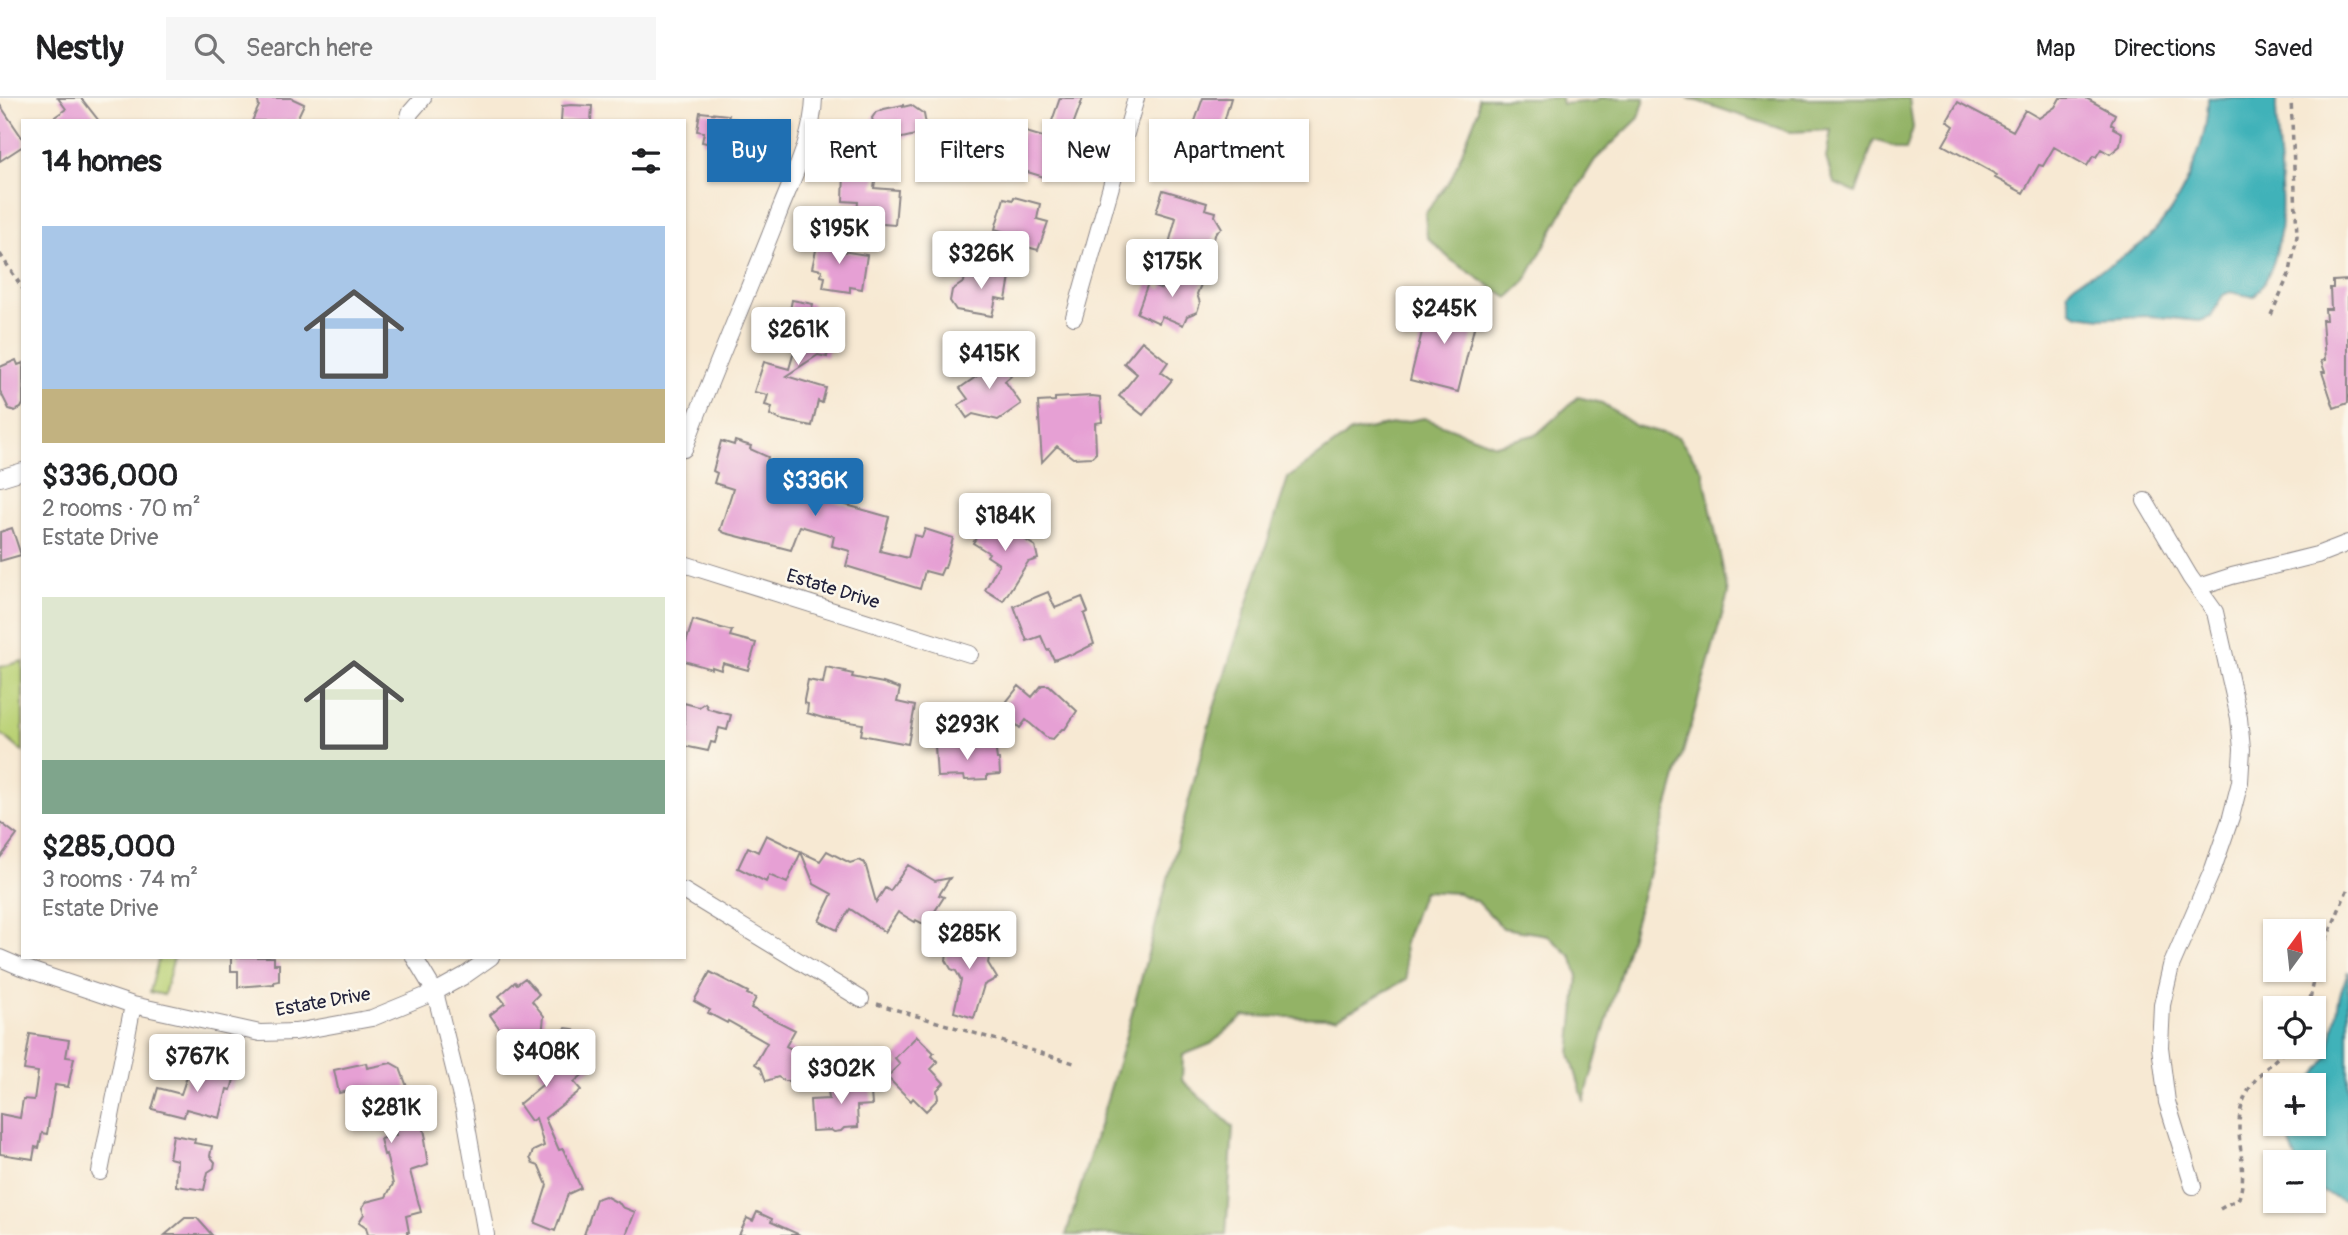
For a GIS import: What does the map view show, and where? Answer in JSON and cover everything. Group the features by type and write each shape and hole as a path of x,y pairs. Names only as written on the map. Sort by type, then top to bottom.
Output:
{"street":[{"path":"408,119 422,98"},
{"path":"686,444 800,163 814,109 814,98"},
{"path":"1074,317 1136,98"},
{"path":"0,478 21,472"},
{"path":"2145,501 2190,578 2215,612 2239,718 2242,749 2240,782 2231,817 2213,869 2171,966 2162,1005 2160,1047 2167,1102 2193,1186"},
{"path":"2198,587 2317,555 2348,543"},
{"name":"Estate Drive","path":"686,565 970,654"},
{"path":"686,892 861,999"},
{"name":"Estate Drive","path":"0,958 133,1005 260,1033 295,1032 372,1018 435,992 488,959"},
{"path":"415,959 435,992 464,1109 486,1235"},
{"path":"100,1172 133,1005"}],"path":[{"path":"2271,316 2290,272 2297,236 2291,98"},
{"path":"0,254 21,286"},
{"path":"2311,996 2320,955 2348,888"},
{"path":"861,999 1074,1063"},
{"path":"2220,1209 2239,1198 2243,1181 2237,1126 2242,1103 2247,1091 2275,1059"}],"green space":[{"path":"1478,98 1561,98 1562,104 1596,101 1599,98 1645,98 1639,118 1595,160 1563,211 1525,282 1508,298 1451,260 1427,237 1425,214 1452,177 1478,111"},
{"path":"1688,98 1909,98 1913,128 1906,150 1874,140 1856,193 1834,183 1826,158 1831,130 1790,132"},
{"path":"1578,397 1602,403 1636,426 1678,437 1703,471 1728,594 1584,1101 1570,1054 1578,976 1571,956 1547,935 1503,928 1478,902 1458,893 1423,891 1404,944 1407,979 1337,1018 1244,1016 1211,1044 1183,1055 1182,1080 1233,1127 1226,1235 1066,1235 1124,1043 1212,714 1288,478 1351,432 1424,418 1495,445 1537,434"},
{"path":"21,662 21,750 0,733 0,667"},
{"path":"158,959 173,959 164,995 150,992"}],"water":[{"path":"2208,98 2276,98 2282,201 2276,253 2268,276 2254,297 2230,292 2223,295 2211,317 2200,321 2150,316 2102,318 2078,315 2071,311 2067,292 2071,287 2139,246 2171,210 2198,154 2207,116"},
{"path":"2348,971 2348,1200 2326,1193 2326,1150 2293,1150 2289,1136 2326,1136 2326,1073 2317,1073 2328,1057 2340,995"}],"building":[{"path":"58,98 81,98 97,119 52,119 66,109"},
{"path":"257,98 291,98 304,104 297,119 253,119 259,106"},
{"path":"1060,98 1083,98 1075,119 1053,119"},
{"path":"1203,98 1231,98 1225,119 1196,119"},
{"path":"2060,98 2086,98 2115,114 2111,124 2122,133 2120,146 2110,154 2101,149 2087,166 2054,147 2043,166 2039,165 2023,193 1943,145 1954,126 1947,121 1958,102 2013,131 2025,110 2039,118 2055,107"},
{"path":"0,105 21,136 21,147 0,161"},
{"path":"911,105 924,114 925,119 915,119 915,135 901,138 901,119 872,119 876,112"},
{"path":"562,106 592,106 591,119 561,119"},
{"path":"700,112 729,115 728,118 738,119 707,119 707,143 702,142 704,132 697,131"},
{"path":"1028,133 1042,137 1042,176 1028,172"},
{"path":"844,182 875,182 874,188 898,190 895,225 856,222 858,202 843,201"},
{"path":"1163,190 1207,203 1205,209 1216,212 1215,216 1222,228 1216,232 1209,255 1191,249 1178,256 1170,240 1176,218 1156,212"},
{"path":"1014,197 1040,204 1037,219 1048,222 1038,250 1017,244 1019,236 995,229 1004,198 1013,200"},
{"path":"819,237 842,241 841,251 867,255 862,289 850,287 850,292 823,288 825,277 821,276 822,270 812,268"},
{"path":"988,266 1011,271 1006,300 996,298 992,316 956,310 950,301 952,290 964,282 966,271 987,274"},
{"path":"1173,269 1202,282 1197,294 1200,303 1197,312 1187,316 1183,325 1162,316 1159,323 1137,313 1148,283 1162,289"},
{"path":"2348,280 2348,403 2334,408 2322,372 2325,372 2321,361 2325,360 2322,320 2326,320 2325,309 2331,309 2330,288 2333,288 2333,281"},
{"path":"792,300 813,304 811,312 835,317 827,357 818,355 786,376 826,388 822,403 818,401 812,426 770,415 772,407 765,405 768,395 754,392 764,362 789,369 797,333 783,330 787,309 790,310"},
{"path":"1430,300 1478,312 1458,392 1410,380"},
{"path":"1142,341 1168,362 1161,372 1172,380 1143,415 1119,396 1137,374 1124,363"},
{"path":"992,351 1011,376 1005,381 1021,404 998,420 973,414 967,418 958,405 968,399 960,388 980,374 974,364"},
{"path":"16,360 18,365 21,364 21,408 15,411 9,409 0,391 0,367"},
{"path":"1100,397 1102,422 1095,423 1096,453 1092,457 1073,458 1057,446 1042,462 1038,402"},
{"path":"721,441 734,445 735,441 751,446 750,449 768,457 766,465 830,483 825,499 889,517 880,551 908,558 914,535 922,537 925,529 953,538 945,568 940,575 925,571 920,589 846,566 850,551 832,546 834,536 800,526 791,550 725,533 720,530 733,489 714,483 717,473 713,471"},
{"path":"1000,511 1005,514 1006,521 1028,534 1024,539 1035,546 1038,559 1028,562 1003,601 985,590 999,564 987,556 989,553 973,543 992,512"},
{"path":"12,528 21,555 0,561 0,532"},
{"path":"1048,592 1055,608 1082,597 1088,612 1084,614 1094,644 1054,660 1041,636 1027,641 1014,606"},
{"path":"693,620 732,631 730,636 756,643 748,670 723,663 721,670 686,662 686,643"},
{"path":"826,667 853,674 852,677 900,689 897,702 915,706 908,744 861,735 863,724 807,713 808,704 804,703 804,700 808,680 823,683"},
{"path":"1042,685 1049,685 1077,711 1065,729 1053,739 1047,738 1026,720 1020,728 1000,710 1019,686 1032,697"},
{"path":"705,703 708,709 731,715 727,730 719,728 715,743 711,742 708,751 686,746 686,704 699,707"},
{"path":"967,744 967,747 995,745 1000,774 987,775 987,779 937,777 935,746"},
{"path":"0,822 17,835 0,858"},
{"path":"766,835 820,861 827,851 850,863 859,860 865,863 876,902 885,888 890,891 908,865 935,881 950,878 939,895 944,897 929,927 898,912 885,932 850,909 837,930 819,921 832,894 814,884 801,852 787,883 769,875 766,882 738,868 748,847 758,852"},
{"path":"968,933 977,935 981,941 979,950 986,952 988,963 997,978 984,985 974,1018 954,1012 961,980 946,960 949,939"},
{"path":"231,959 274,959 274,964 279,964 279,981 274,984 238,987 238,971 231,971"},
{"path":"710,972 756,998 751,1008 795,1030 786,1046 801,1054 803,1060 791,1081 778,1077 766,1081 761,1068 755,1064 767,1043 708,1013 710,1010 694,1001"},
{"path":"525,978 539,994 532,1001 544,1016 541,1046 566,1028 573,1029 578,1035 577,1047 588,1048 595,1056 593,1066 574,1082 581,1090 545,1118 559,1150 563,1149 581,1188 568,1194 555,1231 535,1223 547,1185 539,1166 533,1164 530,1158 533,1151 544,1146 536,1118 531,1121 519,1104 547,1081 538,1070 540,1067 519,1043 516,1046 504,1035 490,1015 505,1003 499,996 515,982 517,984"},
{"path":"30,1034 69,1040 66,1057 74,1058 68,1087 55,1085 47,1134 42,1133 33,1159 0,1154 0,1114 20,1118 23,1099 34,1100 38,1072 24,1070"},
{"path":"917,1036 934,1053 932,1056 938,1062 931,1069 944,1083 937,1090 938,1099 926,1111 913,1098 911,1101 887,1077 900,1064 895,1058"},
{"path":"366,1063 367,1068 391,1063 400,1068 414,1118 421,1116 428,1165 410,1171 421,1212 406,1216 408,1235 368,1235 366,1227 359,1222 366,1202 386,1197 393,1184 380,1139 396,1135 389,1105 374,1109 372,1099 367,1100 364,1087 339,1093 334,1070"},
{"path":"191,1065 235,1076 231,1090 227,1089 220,1118 186,1109 184,1117 152,1109 158,1088 181,1094"},
{"path":"870,1080 872,1105 857,1106 858,1127 834,1132 812,1131 810,1100 829,1099 828,1090 834,1083"},
{"path":"173,1135 195,1139 194,1143 212,1146 210,1156 215,1162 214,1168 208,1172 204,1190 176,1186 177,1160 169,1158"},
{"path":"605,1196 635,1212 626,1235 584,1235 596,1199"},
{"path":"757,1212 772,1219 771,1222 800,1235 739,1235 747,1218 753,1221"},
{"path":"185,1218 197,1218 212,1235 165,1235"}]}
